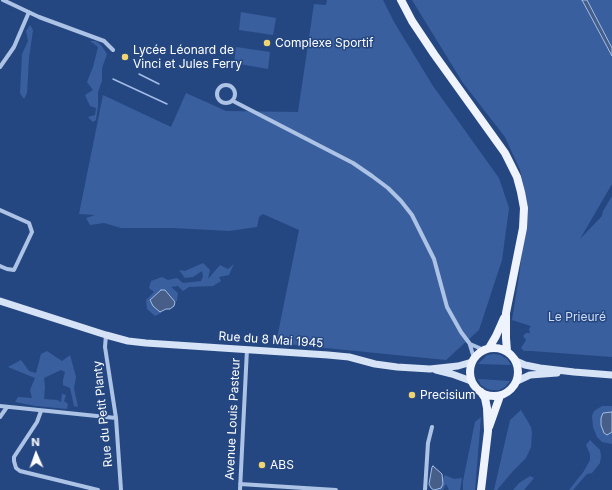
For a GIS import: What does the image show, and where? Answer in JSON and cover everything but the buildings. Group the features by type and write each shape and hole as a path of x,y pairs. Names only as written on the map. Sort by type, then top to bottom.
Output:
{"main road":[{"path":"401,0 412,21 434,54 505,153 517,177 524,208 523,228 506,313 507,351"},
{"name":"Rue du 8 Mai 1945","path":"0,301 108,336 146,343 328,355 349,357 391,367 430,369"},
{"path":"430,369 458,366 473,360 487,349 496,336 506,313"},
{"path":"487,349 500,348 507,351 516,361 518,369 517,381"},
{"path":"473,360 470,371 472,381 475,387 485,398 487,408 488,431 482,490"},
{"path":"516,361 531,366 574,372 612,375"},
{"path":"430,369 452,374 472,381"},
{"path":"481,392 492,396 500,396 509,391 517,381 530,375 574,372"},
{"path":"488,431 500,396"}],"street":[{"path":"3,0 29,12 100,39 113,50"},
{"path":"0,67 14,47 29,12"},
{"path":"228,85 233,88 235,94 233,100 226,103 218,99 217,93 220,87 228,85"},
{"path":"233,100 353,163 388,188 401,202 412,215 434,259 447,307 461,332 470,344 473,360"},
{"path":"0,210 29,223 32,232 14,270 0,266"},
{"name":"Rue du Petit Planty","path":"108,336 105,347 116,418 121,490"},
{"path":"470,344 487,349"},
{"name":"Avenue Louis Pasteur","path":"240,490 247,349"},
{"path":"0,406 116,418"},
{"path":"0,417 7,407"},
{"path":"41,411 37,422 14,457 16,468 20,471 98,490"},
{"path":"425,490 428,443 432,427"},
{"path":"240,484 336,490"}],"green space":[{"path":"327,0 383,0 394,22 433,86 499,178 509,208 502,260 479,330 446,360 276,343 299,230 263,214 259,217 257,227 229,231 174,228 121,228 104,223 90,225 86,218 95,215 79,214 103,95 171,127 186,93 226,111 298,112 314,4 326,5"},
{"name":"Le Prieuré","path":"412,0 612,0 612,184 580,239 602,216 603,211 612,196 612,357 524,351 521,348 526,340 523,336 526,333 530,333 529,329 531,326 512,320 528,207 520,170 505,137 463,83"},
{"path":"241,12 276,18 273,35 239,30"},
{"path":"30,25 33,30 29,58 27,93 24,99 20,93 22,54 28,41 26,31"},
{"path":"90,41 96,41 101,45 107,54 102,68 102,81 98,92 96,120 93,122 88,117 95,115 96,108 90,106 85,95 93,90 87,82 93,67 98,47"},
{"path":"236,47 270,52 268,69 234,63"},
{"path":"203,263 210,270 208,279 220,265 228,269 234,264 229,275 219,277 221,281 213,286 189,287 183,291 178,286 171,287 178,293 177,301 170,301 160,307 161,313 155,316 147,309 146,300 154,292 149,288 151,281 162,277 168,280 177,278 183,283 201,281 203,277 202,271 193,277 185,278 179,270 185,271"},
{"path":"47,351 62,361 70,355 76,377 74,388 78,407 74,406 70,388 63,385 65,372 61,370 44,378 44,399 57,400 61,402 62,394 66,395 64,401 68,404 67,409 15,402 18,397 32,398 30,390 35,378 8,367 21,360 29,371 36,373 41,354"},
{"path":"487,355 500,355 507,359 511,365 478,364"},
{"path":"478,379 510,381 505,387 499,390 492,390 481,385"},
{"path":"602,406 612,406 612,444 602,442 597,437 593,427 592,416 594,411"},
{"path":"521,410 531,427 531,447 526,458 497,490 494,490 510,420"},
{"path":"481,417 475,490 463,490 463,481 475,422"},
{"path":"590,440 600,450 600,463 592,473 587,474 573,490 569,490 584,471 590,460 590,454 586,445"},
{"path":"445,475 454,479 462,478 460,490 449,490 446,484 443,490 437,490 437,487"},
{"path":"530,476 534,478 524,490 513,490 519,483"}],"shaded area":[{"path":"582,0 587,0 612,48 612,56"},
{"path":"161,290 165,290 175,302 174,306 170,309 160,312 153,306 150,300"},
{"path":"612,412 612,432 607,435 604,433 601,425 601,418 603,413"},
{"path":"433,466 442,474 443,484 441,488 434,490 429,484"}],"waterway":[{"path":"139,74 159,84"},
{"path":"113,79 167,104"}],"place":[{"name":"Complexe Sportif","path":"267,43"},
{"name":"Lycée Léonard de Vinci et Jules Ferry","path":"125,57"},
{"name":"Precisium","path":"412,395"},
{"name":"ABS","path":"262,465"}]}
